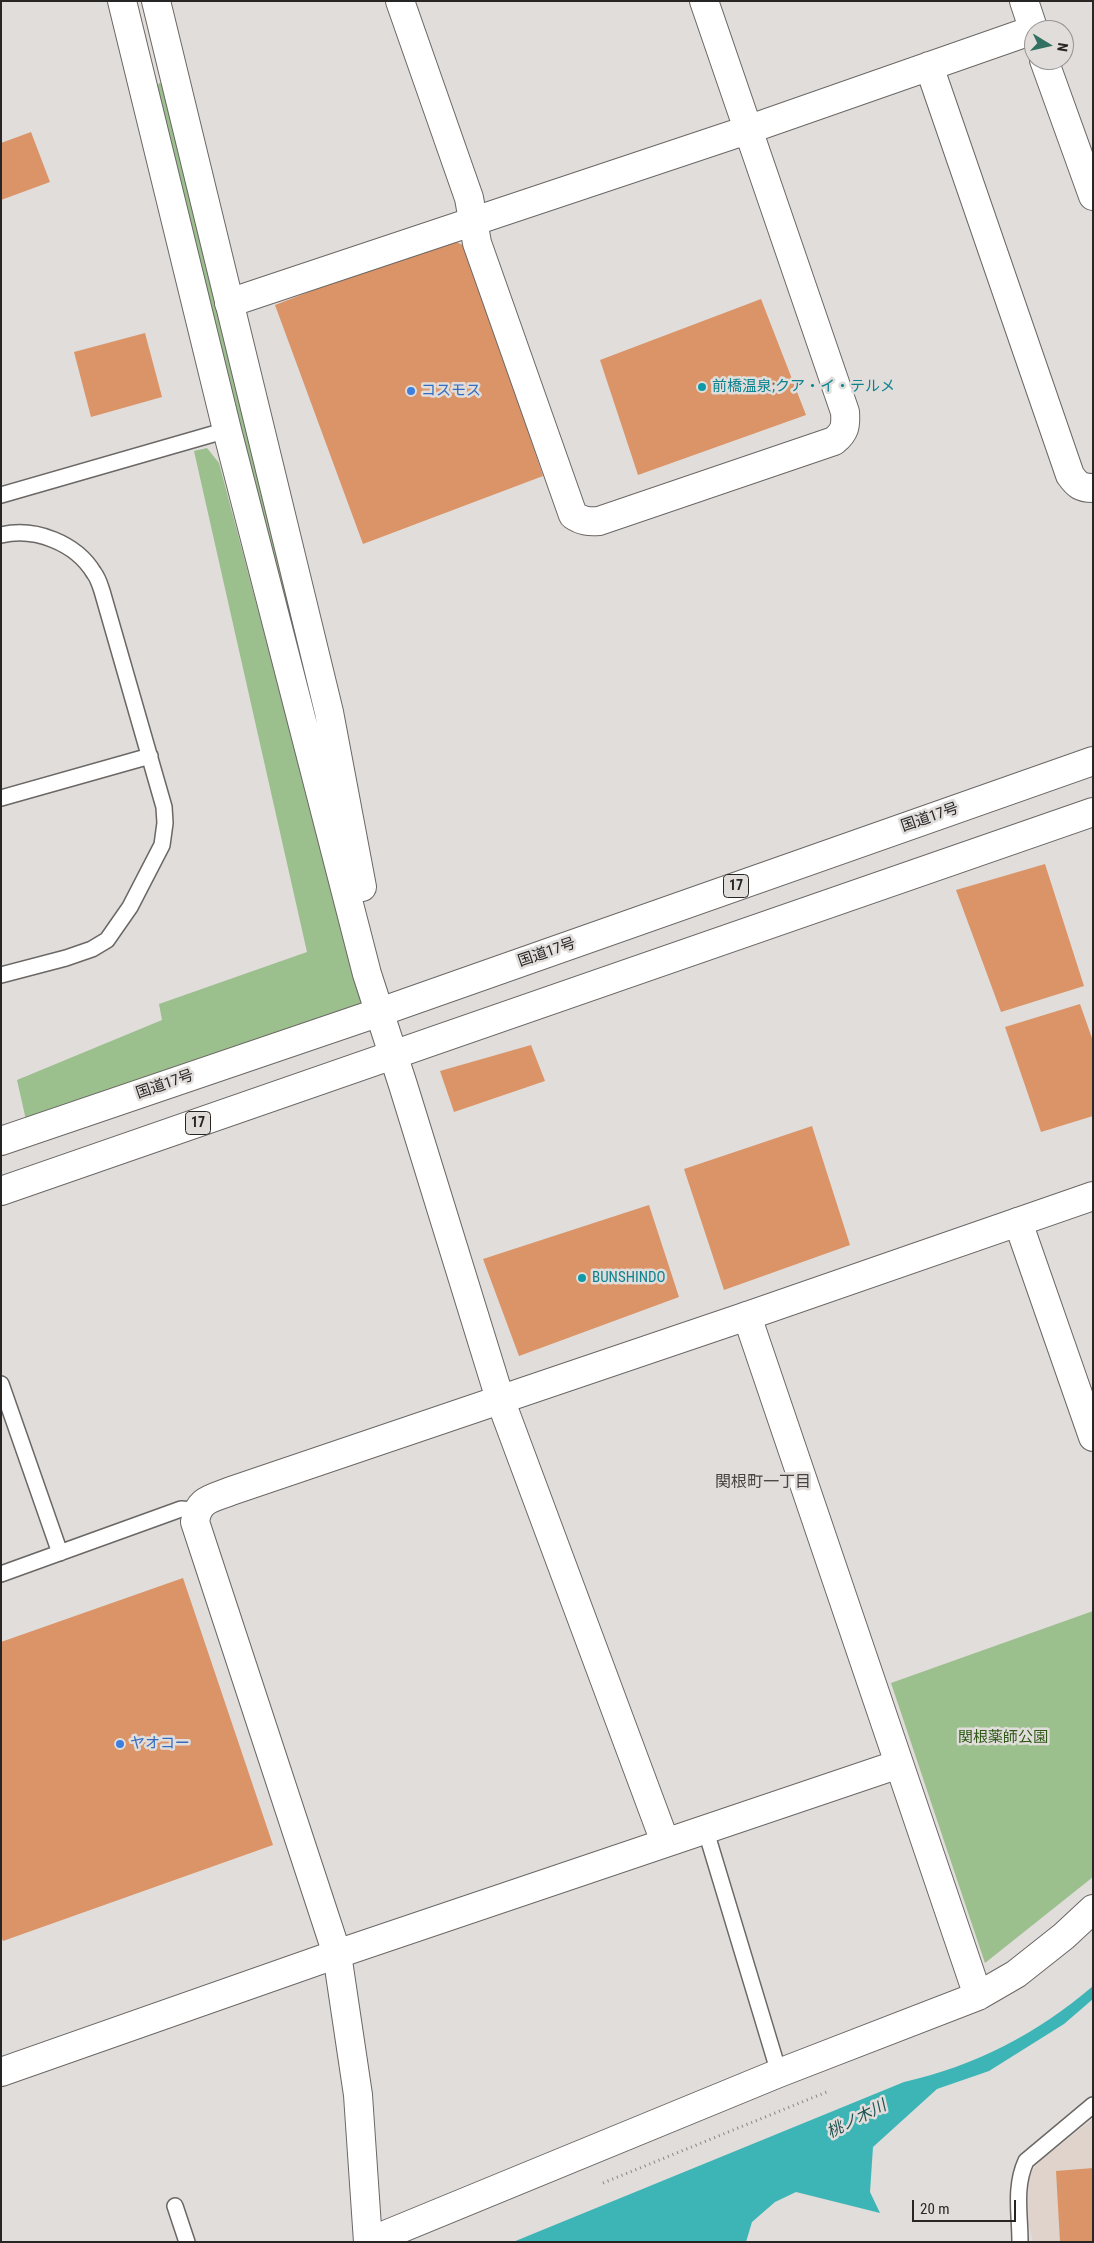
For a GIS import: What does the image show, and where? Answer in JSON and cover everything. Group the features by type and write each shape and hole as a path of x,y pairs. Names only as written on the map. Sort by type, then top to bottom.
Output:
{"main road":[{"path":"122,1 227,430 362,955 500,1399 665,1842"},
{"path":"156,1 329,712 376,960 380,1012"},
{"path":"400,1 468,198 477,243 573,514 580,520 600,522 834,441 842,434 846,425 845,412 704,1"},
{"path":"1024,1 1031,20"},
{"path":"229,304 473,220 747,130 1024,33"},
{"path":"929,66 1070,475 1077,485 1084,488 1093,488"},
{"path":"1048,70 1093,196"},
{"name":"国道17号","path":"1,1141 380,1012 1093,761"},
{"name":"17","path":"1,1191 1093,812"},
{"path":"1093,1196 747,1316 231,1491 203,1503 196,1510 195,1522 337,1954 358,2095 368,2242 779,2073 978,1996 1016,1974 1064,1936 1093,1909"},
{"path":"1018,1222 1093,1437"},
{"path":"747,1316 978,1996"},
{"path":"1,2072 704,1828 899,1764"}],"lane":[{"path":"1,496 227,430"},
{"path":"1,535 18,532 38,535 56,541 70,548 94,572 102,591 150,756 164,807 166,823 159,855 121,921 107,940 92,949 1,975"},
{"path":"1,798 150,756"},
{"path":"1,1384 60,1553"},
{"path":"1,1574 181,1509 196,1510"},
{"path":"704,1828 779,2073"},
{"path":"1020,2242 1018,2196 1020,2174 1026,2162 1093,2105"},
{"path":"175,2206 187,2242"}],"shaded area":[{"path":"1093,2119 1093,2242 1033,2242 1028,2222 1029,2174 1042,2159"}],"green space":[{"path":"160,83 165,87 315,703 305,707 156,86"},
{"path":"207,448 219,463 363,1006 26,1120 17,1080 162,1020 159,1004 307,952 194,451"},
{"name":"関根薬師公園","path":"1093,1611 1093,1877 985,1963 891,1683"}],"water":[{"name":"桃ノ木川","path":"1093,1986 1093,1999 1064,2024 989,2071 937,2089 873,2147 870,2192 880,2213 796,2192 775,2202 752,2222 746,2242 513,2242 904,2082 956,2067 980,2057 1004,2046 1050,2019"}],"building":[{"path":"31,132 50,182 1,200 1,143"},
{"name":"コスモス","path":"448,238 467,247 543,476 363,544 275,305"},
{"name":"前橋温泉;クア・イ・テルメ","path":"761,299 806,415 638,475 600,360"},
{"path":"145,333 162,397 91,417 74,352"},
{"path":"1045,864 1084,986 1001,1012 956,890"},
{"path":"1080,1004 1093,1041 1093,1116 1041,1132 1005,1027"},
{"path":"531,1045 545,1081 454,1112 440,1071"},
{"path":"812,1126 850,1245 724,1290 684,1169"},
{"name":"BUNSHINDO","path":"649,1205 679,1297 519,1356 483,1259"},
{"name":"ヤオコー","path":"183,1578 273,1845 3,1941 1,1936 1,1642"},
{"path":"1093,2168 1093,2241 1060,2242 1056,2171"}],"place":[{"name":"前橋温泉;クア・イ・テルメ","path":"702,387"},
{"name":"コスモス","path":"411,391"},
{"name":"BUNSHINDO","path":"582,1278"},
{"name":"ヤオコー","path":"120,1744"}],"district":[{"name":"関根町一丁目","path":"763,1483"}]}
